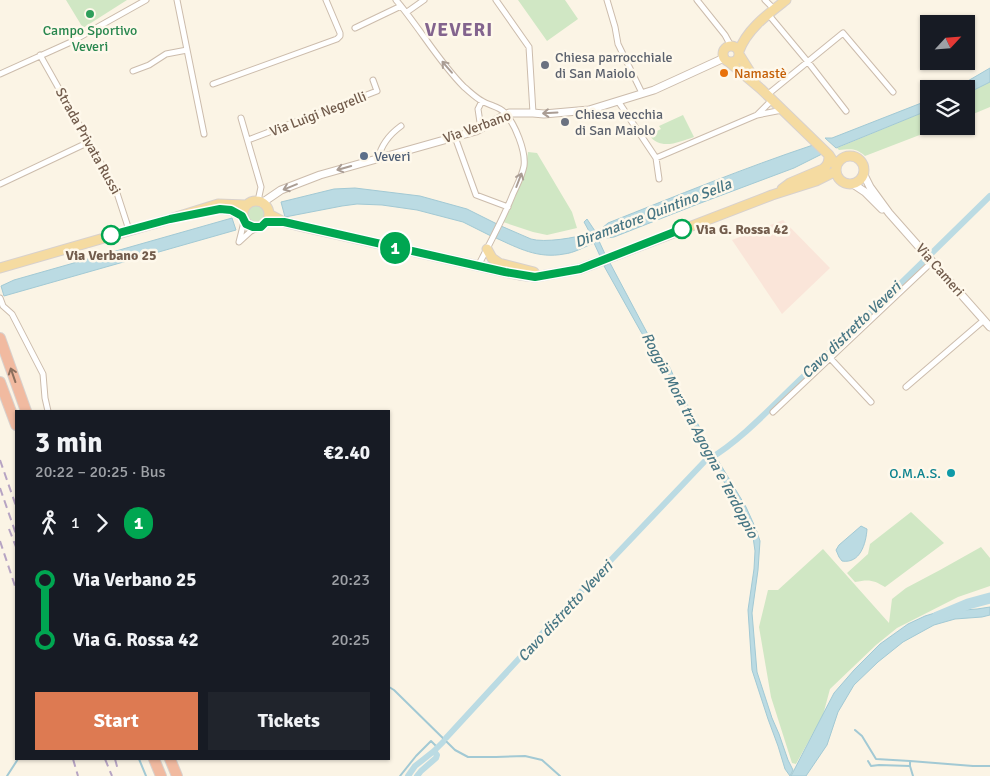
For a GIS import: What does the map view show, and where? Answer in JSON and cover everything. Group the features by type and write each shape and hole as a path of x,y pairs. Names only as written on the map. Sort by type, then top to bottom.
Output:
{"highway":[{"path":"0,338 26,410"},
{"path":"0,382 15,422"},
{"path":"154,760 161,776"},
{"path":"170,760 177,776"}],"main road":[{"path":"726,60 736,61 743,33 786,0"},
{"path":"268,218 478,266 535,277 580,269 772,195 816,181 838,169 850,156 859,159 864,166 864,175 860,181 846,184 838,169 829,155 767,95 726,60 724,50 728,46 737,51 767,95"},
{"path":"772,195 790,182 823,169 829,162 829,155"},
{"path":"4,267 218,204 246,205 250,202 260,202 268,209 268,218 264,225 257,228 250,226 243,218 231,210 220,209 170,219"},
{"path":"243,218 246,205"},
{"path":"487,249 492,258 499,263 549,275"}],"street":[{"path":"0,74 71,42 146,0"},
{"path":"177,0 204,134"},
{"path":"213,84 337,39 340,33 326,0"},
{"path":"396,0 407,12 431,48 464,86 482,101 500,108 507,115 521,141 524,165 520,178 478,266"},
{"path":"407,12 424,0"},
{"path":"496,0 528,46 533,113"},
{"path":"607,0 618,44 642,93"},
{"path":"697,0 737,51"},
{"path":"765,0 771,12 846,111"},
{"path":"355,28 401,6"},
{"path":"757,115 767,95 843,33 893,92"},
{"path":"133,71 166,54 187,50"},
{"name":"Strada Privata Russi","path":"40,55 116,190 129,230"},
{"name":"Via Verbano","path":"260,202 280,190 320,175 481,129 512,113 544,114 589,110 642,93 726,60"},
{"name":"Via Luigi Negrelli","path":"248,140 377,91 373,80"},
{"path":"481,129 478,109 482,101"},
{"path":"618,101 656,158 659,179"},
{"path":"656,158 757,115 782,110"},
{"path":"240,118 261,187 260,202"},
{"path":"378,159 380,151 391,133 401,126"},
{"path":"455,137 476,195 508,206"},
{"path":"0,184 89,142"},
{"path":"864,175 870,187 889,213"},
{"path":"853,184 889,213"},
{"name":"Via Cameri","path":"889,213 990,327"},
{"path":"243,218 239,242 257,228"},
{"path":"773,412 932,260"},
{"path":"0,272 4,267"},
{"path":"0,299 2,307 12,314 43,374 48,410"},
{"path":"906,387 984,320"},
{"path":"830,358 871,402"}],"shaded area":[{"path":"783,220 830,268 782,314 732,240"}],"green space":[{"name":"Campo Sportivo Veveri","path":"66,0 127,0 83,28"},
{"path":"518,0 565,0 578,19 547,41"},
{"path":"990,82 990,107 975,113 975,90"},
{"path":"920,114 920,135 865,156 856,150 839,150 837,148"},
{"path":"683,115 694,137 676,143 664,144 653,140 649,135 661,129 659,126"},
{"path":"528,152 537,153 572,212 577,228 547,235 503,222 519,188"},
{"path":"256,205 262,208 265,214 262,220 256,223 250,220 247,214 250,208"},
{"path":"911,512 944,543 885,587 871,581 855,582 847,573 868,554 870,544"},
{"path":"981,547 990,558 990,586 958,597 897,628 876,645 830,689 823,715 796,764 792,763 771,697 759,627 768,590 778,590 823,549 889,623 892,599 906,588"}],"water":[{"path":"990,68 990,82 975,90 975,80 969,80"},
{"path":"920,104 920,114 836,148 825,138 832,138"},
{"name":"Diramatore Quintino Sella","path":"813,145 822,154 794,168 614,237 599,241 605,254 600,256 594,243 568,253 545,255 528,252 496,238 501,226 537,240 584,235 590,233 584,222 587,219 595,231 608,223 761,163"},
{"path":"355,188 420,196 467,209 497,224 491,236 463,222 417,210 357,204 285,217 281,202 334,189"},
{"path":"232,218 236,230 4,296 1,286 14,280"},
{"name":"Roggia Mora tra Agogna e Terdoppio","path":"610,263 652,342 669,366 714,454 710,457 667,371 641,332 604,266"},
{"path":"716,457 746,507 760,541 752,613 757,672 772,718 793,770 790,776 785,769 752,670 748,610 754,569 755,551 753,537 739,506 711,461"},
{"path":"861,526 867,529 861,552 853,559 842,561 836,550 839,545"},
{"path":"990,607 990,615 955,619 934,625 903,642 878,662 854,685 838,712 827,745 806,776 791,776 834,693 880,644 908,624 925,616 938,612"}],"waterway":[{"name":"Cavo distretto Veveri","path":"709,459 722,451 758,420 990,196"},
{"name":"Cavo distretto Veveri","path":"446,738 705,461"},
{"path":"937,617 968,604 990,598"},
{"path":"390,688 455,750 468,757 525,756 542,760 560,776"},
{"path":"855,730 862,736 876,759 910,761 913,776"},
{"name":"Cavo distretto Veveri","path":"400,776 431,741 438,748"},
{"path":"408,776 415,766 443,742"},
{"path":"417,776 436,758 437,755 434,751"},
{"path":"7,776 17,760"},
{"path":"139,760 146,776"},
{"path":"868,761 871,766 910,766"},
{"path":"910,761 990,766"}],"railway":[{"path":"0,460 15,503"},
{"path":"0,488 15,531"},
{"path":"9,529 15,544"},
{"path":"0,541 15,586"},
{"path":"73,760 78,776"},
{"path":"105,760 112,776"},
{"path":"115,760 118,770"}],"bus line":[{"name":"1","path":"111,235 170,219 220,209 231,210 242,216 246,224 257,228 266,222 284,222 336,235 535,277 580,269 682,229"}],"place":[{"name":"Campo Sportivo Veveri","path":"90,14"},
{"name":"Chiesa parrocchiale di San Maiolo","path":"545,65"},
{"name":"Namastè","path":"724,73"},
{"name":"Chiesa vecchia di San Maiolo","path":"565,122"},
{"name":"Veveri","path":"364,156"},
{"name":"Via G. Rossa 42","path":"682,229"},
{"name":"Via Verbano 25","path":"111,235"},
{"name":"O.M.A.S.","path":"951,473"}],"district":[{"name":"VEVERI","path":"459,30"}]}
